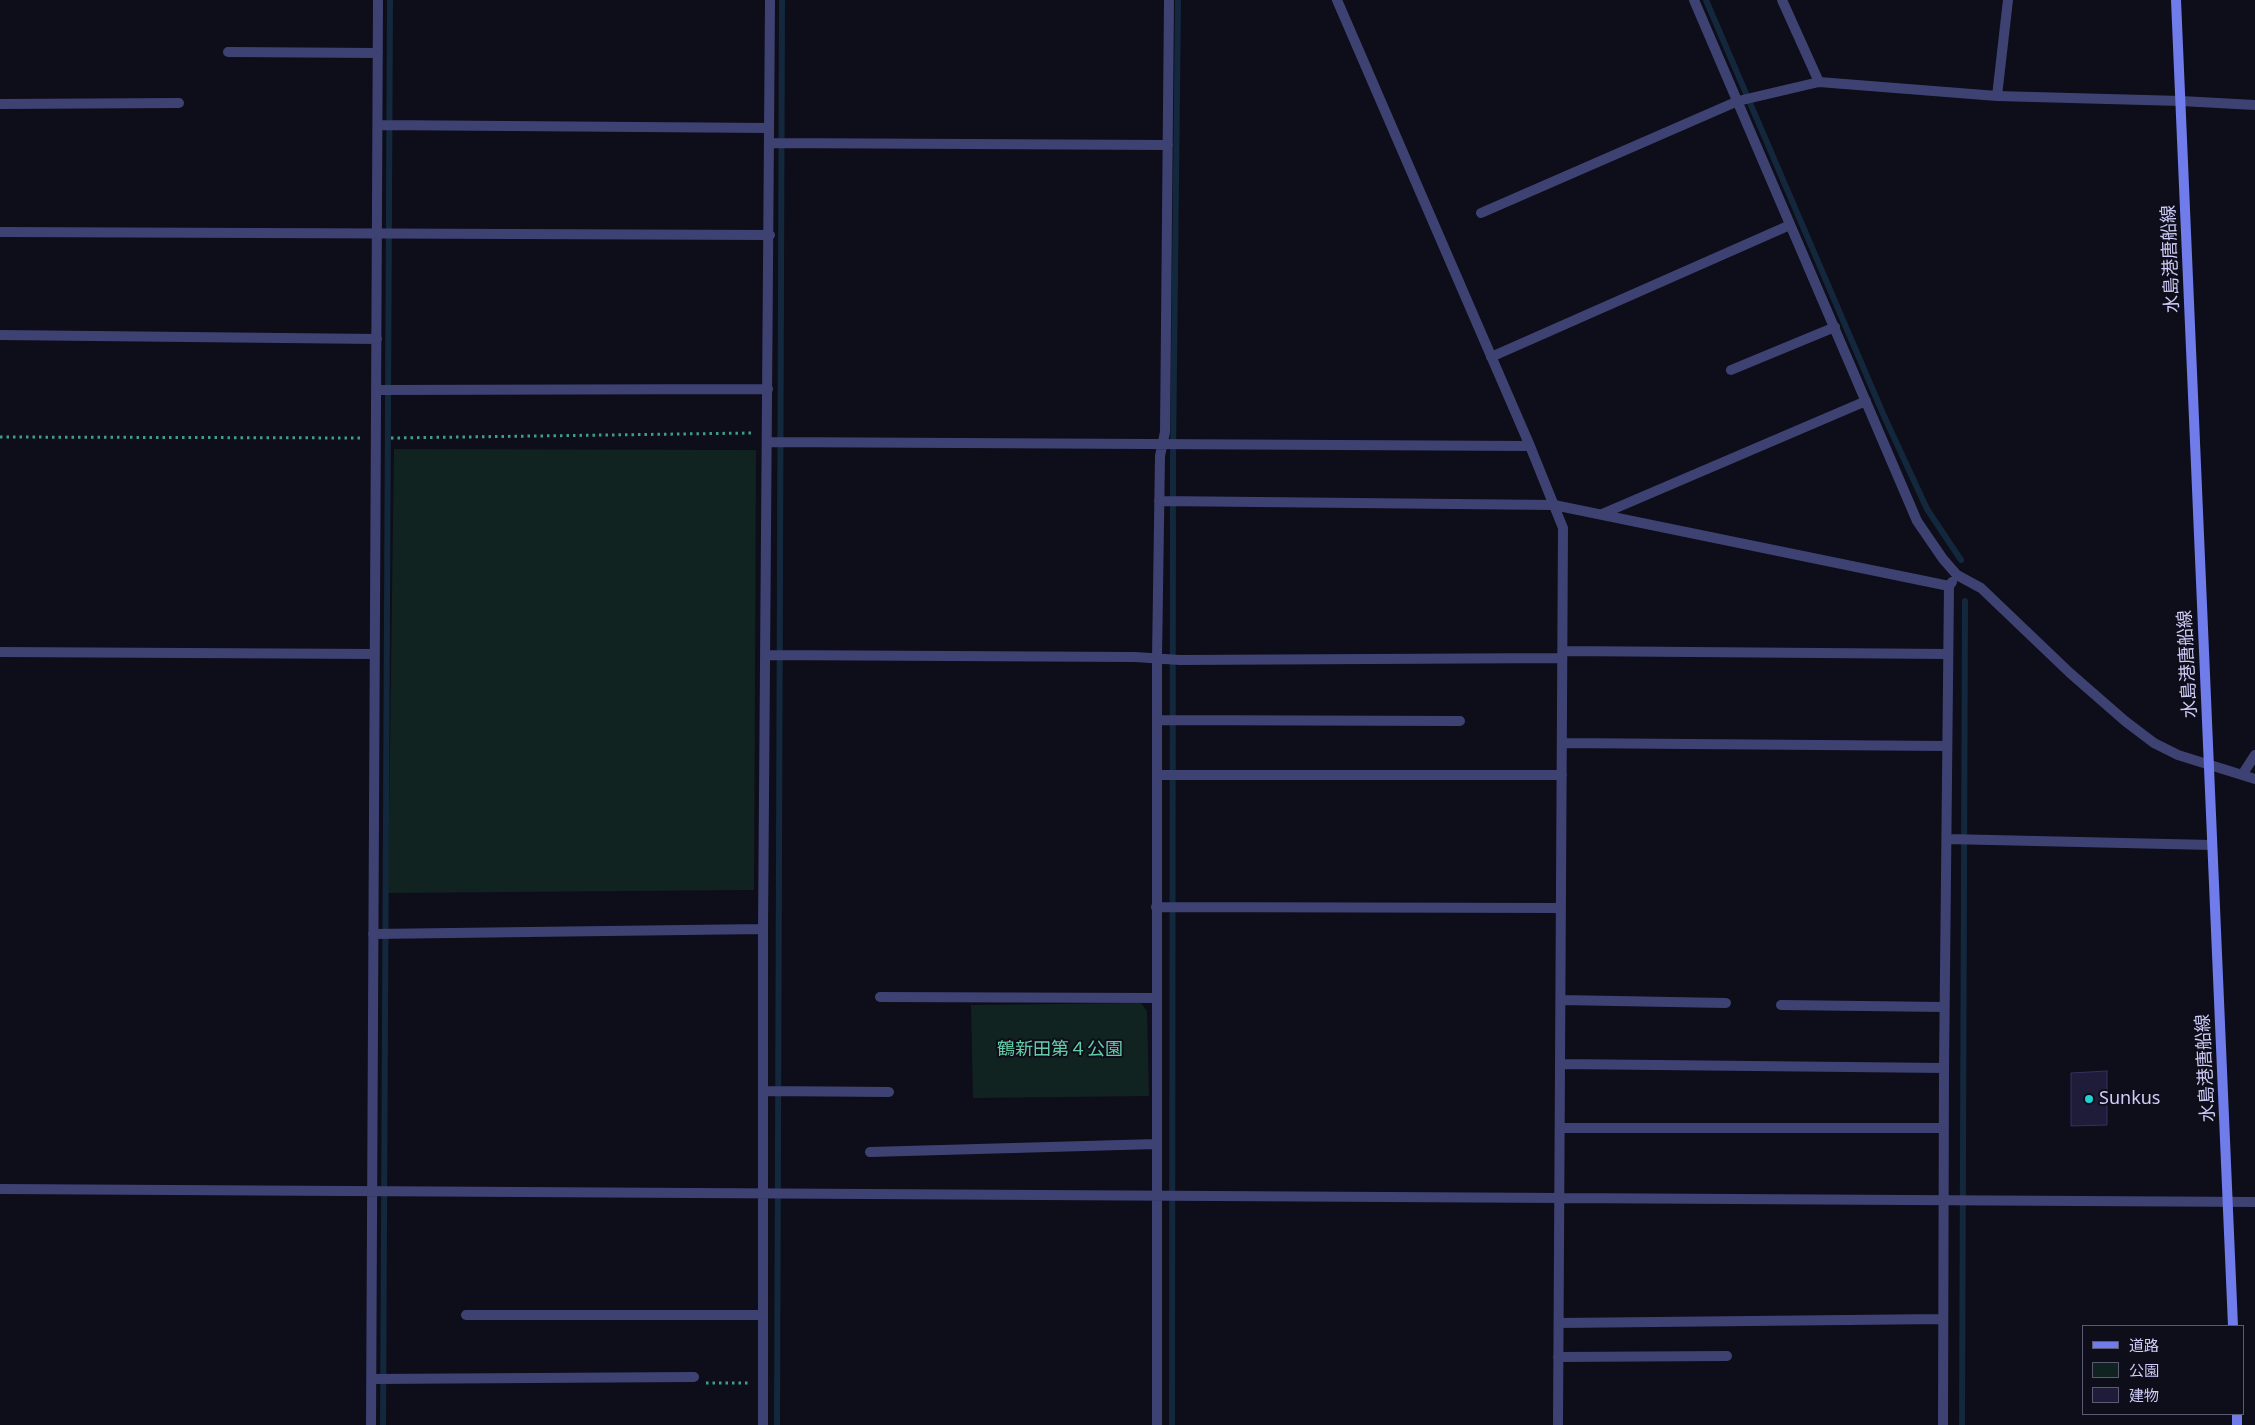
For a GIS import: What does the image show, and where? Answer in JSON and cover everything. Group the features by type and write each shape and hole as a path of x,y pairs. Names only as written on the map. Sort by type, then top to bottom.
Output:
{"main road":[{"name":"水島港唐船線","path":"2176,0 2233,1325"}],"street":[{"path":"372,1425 380,1191 376,934 376,438 384,390 377,339 384,234 385,125 378,53 378,0"},
{"path":"763,1425 764,1315 769,1193 763,929 774,440 768,389 770,235 778,143 769,128 770,0"},
{"path":"1157,1425 1161,1196 1157,1144 1156,998 1161,907 1162,775 1167,720 1161,658 1163,501 1169,446 1165,432 1169,0"},
{"path":"1337,0 1530,446 1562,528 1558,1425"},
{"path":"1694,0 1745,100 1790,225 1917,520 1957,575 1981,588 2125,721 2154,743 2178,755 2255,779"},
{"path":"1782,0 1819,82"},
{"path":"1996,96 2008,0"},
{"path":"228,52 378,53"},
{"path":"1481,213 1745,100 1819,82 1996,96 2255,105"},
{"path":"1,104 179,103"},
{"path":"385,125 769,128"},
{"path":"778,143 1168,145"},
{"path":"1491,357 1790,225"},
{"path":"0,232 770,235"},
{"path":"1731,370 1835,327"},
{"path":"0,335 377,339"},
{"path":"384,390 768,389"},
{"path":"1602,514 1866,401"},
{"path":"774,440 1169,446 1530,446"},
{"path":"1163,501 1554,505 1949,586"},
{"path":"1943,1425 1944,1007 1949,586 1957,575"},
{"path":"0,652 375,654"},
{"path":"769,655 1161,658 1180,660 1562,654 1948,654"},
{"path":"1167,720 1460,721"},
{"path":"1562,743 1948,746"},
{"path":"2242,775 2255,754"},
{"path":"1162,775 1562,775"},
{"path":"1947,839 2212,845"},
{"path":"1161,907 1561,908"},
{"path":"376,934 763,929"},
{"path":"880,998 1156,998"},
{"path":"1561,1000 1726,1003"},
{"path":"1781,1005 1944,1007"},
{"path":"1561,1064 1944,1068"},
{"path":"768,1091 889,1092"},
{"path":"1560,1128 1944,1128"},
{"path":"870,1152 1157,1144"},
{"path":"0,1189 2255,1202"},
{"path":"466,1316 764,1315"},
{"path":"1559,1323 1943,1319"},
{"path":"1558,1357 1726,1356"},
{"path":"375,1379 694,1377"}],"path":[{"path":"0,437 376,438"},
{"path":"392,438 774,440"},
{"path":"694,1377 701,1384 763,1383"}],"green space":[{"path":"394,449 756,450 754,890 388,893"},
{"name":"鶴新田第４公園","path":"1141,1003 1147,1011 1149,1096 973,1098 971,1005"}],"building":[{"name":"Sunkus","path":"2107,1071 2107,1125 2071,1126 2071,1073"}],"waterway":[{"path":"383,1425 390,0"},
{"path":"777,1425 782,0"},
{"path":"1172,1425 1173,456 1178,0"},
{"path":"1706,0 1884,416 1927,509 1961,560"},
{"path":"1962,1425 1965,601"}],"place":[{"name":"Sunkus","path":"2089,1099"}]}
